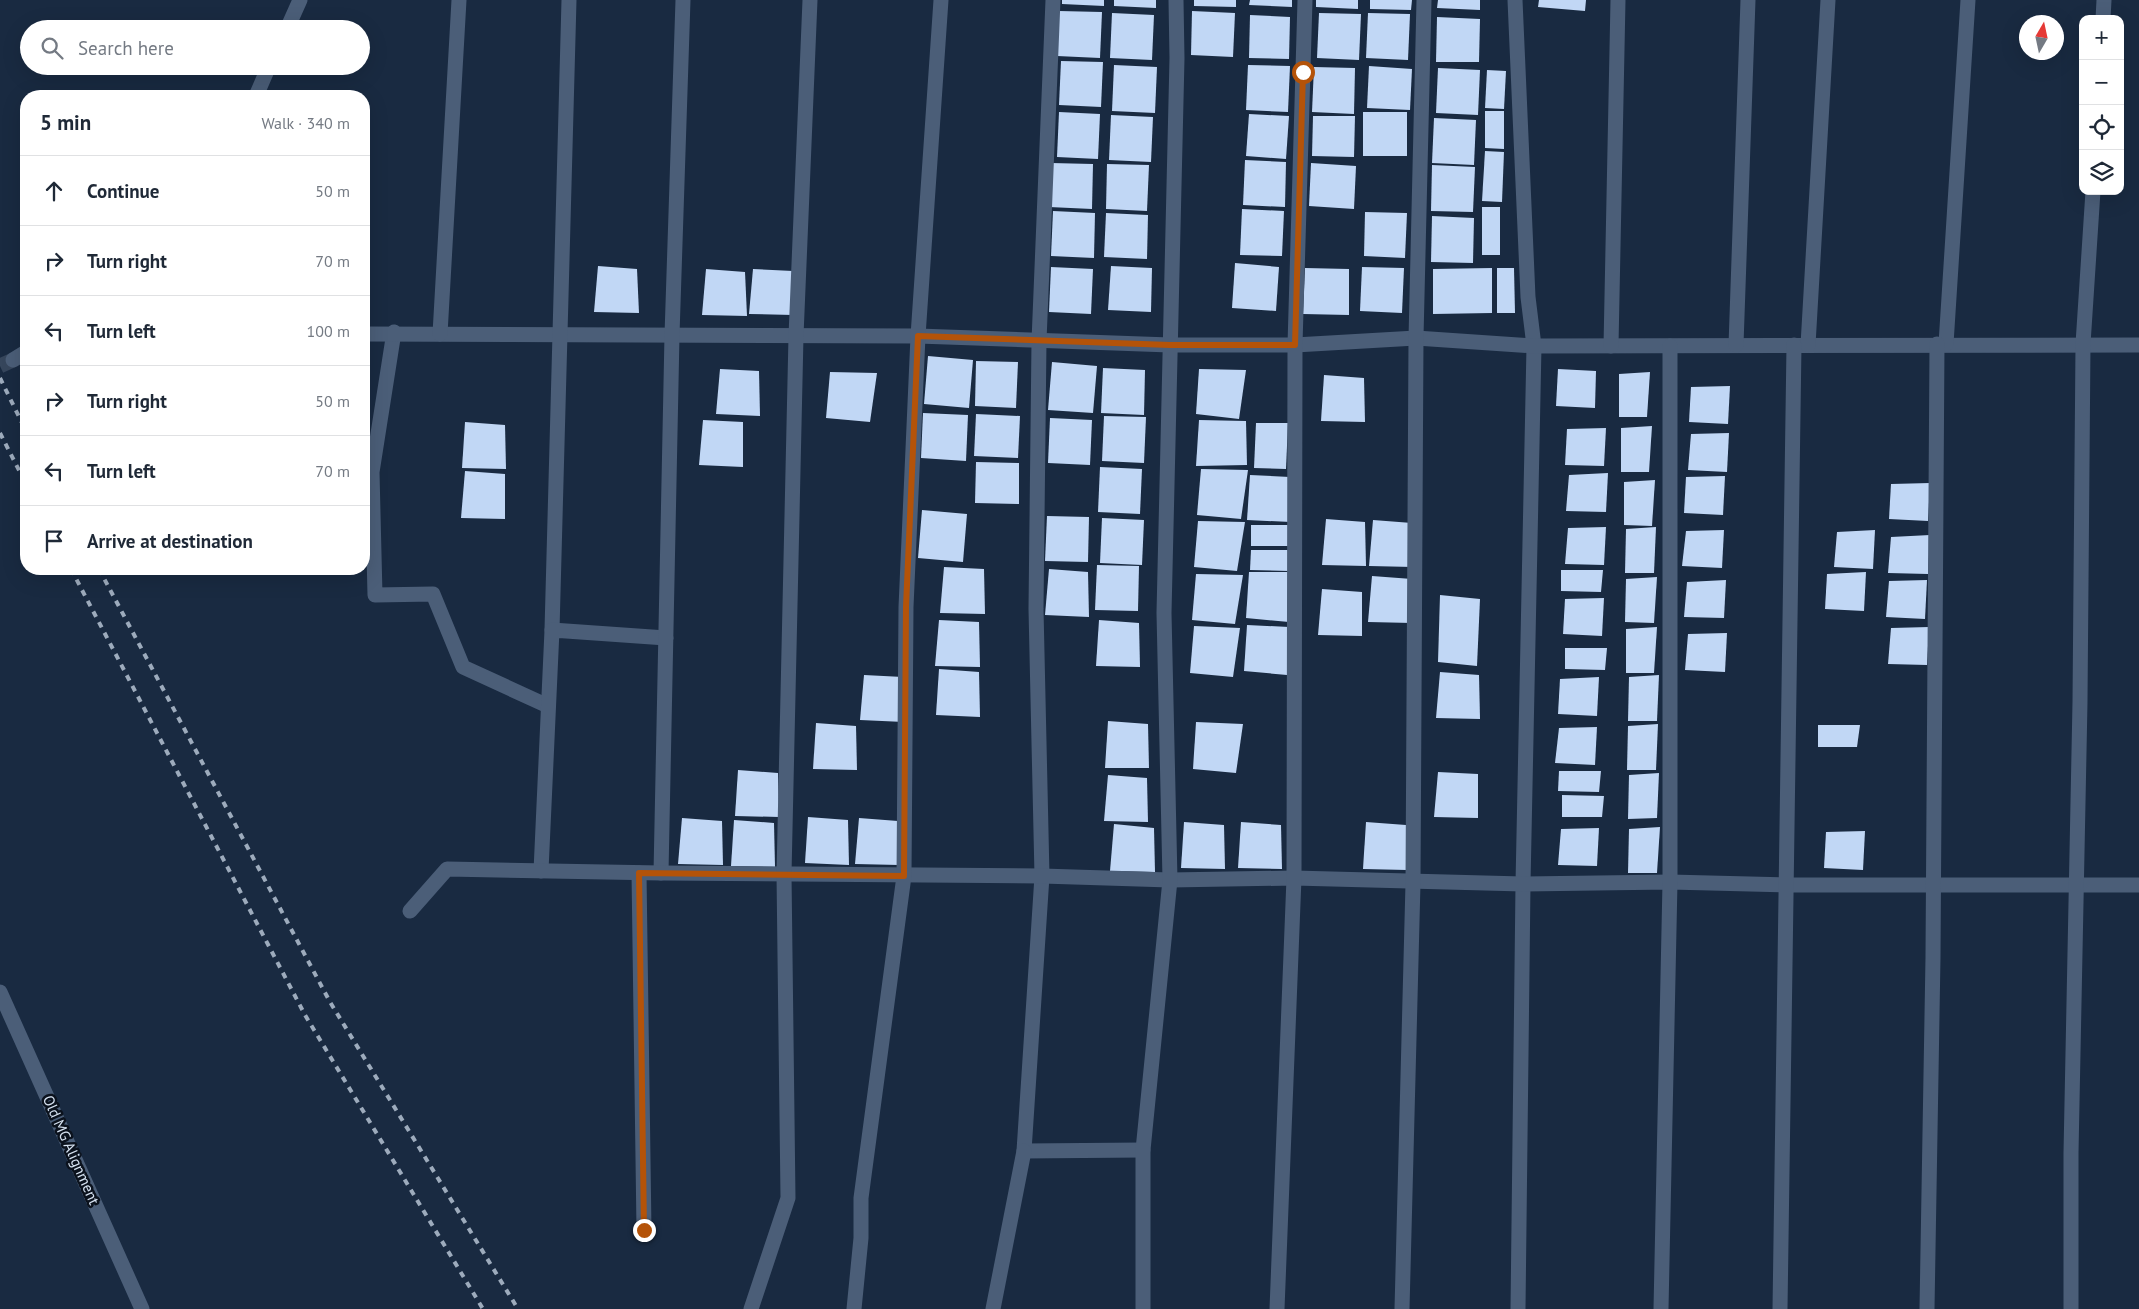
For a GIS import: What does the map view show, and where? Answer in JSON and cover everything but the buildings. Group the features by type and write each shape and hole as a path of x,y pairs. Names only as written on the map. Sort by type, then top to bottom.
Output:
{"street":[{"path":"291,20 300,0"},
{"path":"440,334 459,0"},
{"path":"541,871 552,630 569,0"},
{"path":"661,873 672,335 683,0"},
{"path":"751,1309 788,1198 784,874 796,336 810,0"},
{"path":"854,1309 861,1238 861,1198 904,876 906,607 918,336 941,0"},
{"path":"993,1309 1024,1151 1042,876 1036,609 1039,341 1053,0"},
{"path":"1143,1309 1143,1150 1170,880 1164,613 1177,58 1176,0"},
{"path":"1277,1309 1294,878 1295,345 1305,0"},
{"path":"1402,1309 1413,883 1416,338 1424,0"},
{"path":"1515,0 1528,297 1534,346 1523,884 1518,1309"},
{"path":"1612,346 1618,0"},
{"path":"1736,345 1748,0"},
{"path":"1780,1309 1786,884 1801,345 1828,0"},
{"path":"1927,1309 1941,344 1968,0"},
{"path":"2103,15 2104,0"},
{"path":"259,90 266,75"},
{"path":"2071,1309 2083,344 2093,195"},
{"path":"394,332 372,472 375,595 433,594 463,667 548,706"},
{"path":"370,334 394,332 559,335 918,336 1170,345 1295,345 1416,338 1534,346 2139,345"},
{"path":"1661,1309 1670,882 1670,346"},
{"path":"552,630 666,638"},
{"path":"410,911 447,869 639,873 1042,876 1170,880 1294,878 1413,883 1670,882 2139,885"},
{"path":"639,873 644,1230"},
{"name":"Old MG Alignment","path":"0,992 142,1309"},
{"path":"1024,1151 1143,1150"}],"tunnel":[{"path":"0,366 13,360"}],"railway":[{"path":"0,378 20,419"},
{"path":"0,433 20,472"},
{"path":"74,575 305,1015 483,1309"},
{"path":"102,575 330,1002 518,1309"}],"route":[{"path":"644,1230 639,873 904,876 906,607 918,336 1170,345 1295,345 1303,72"}]}
